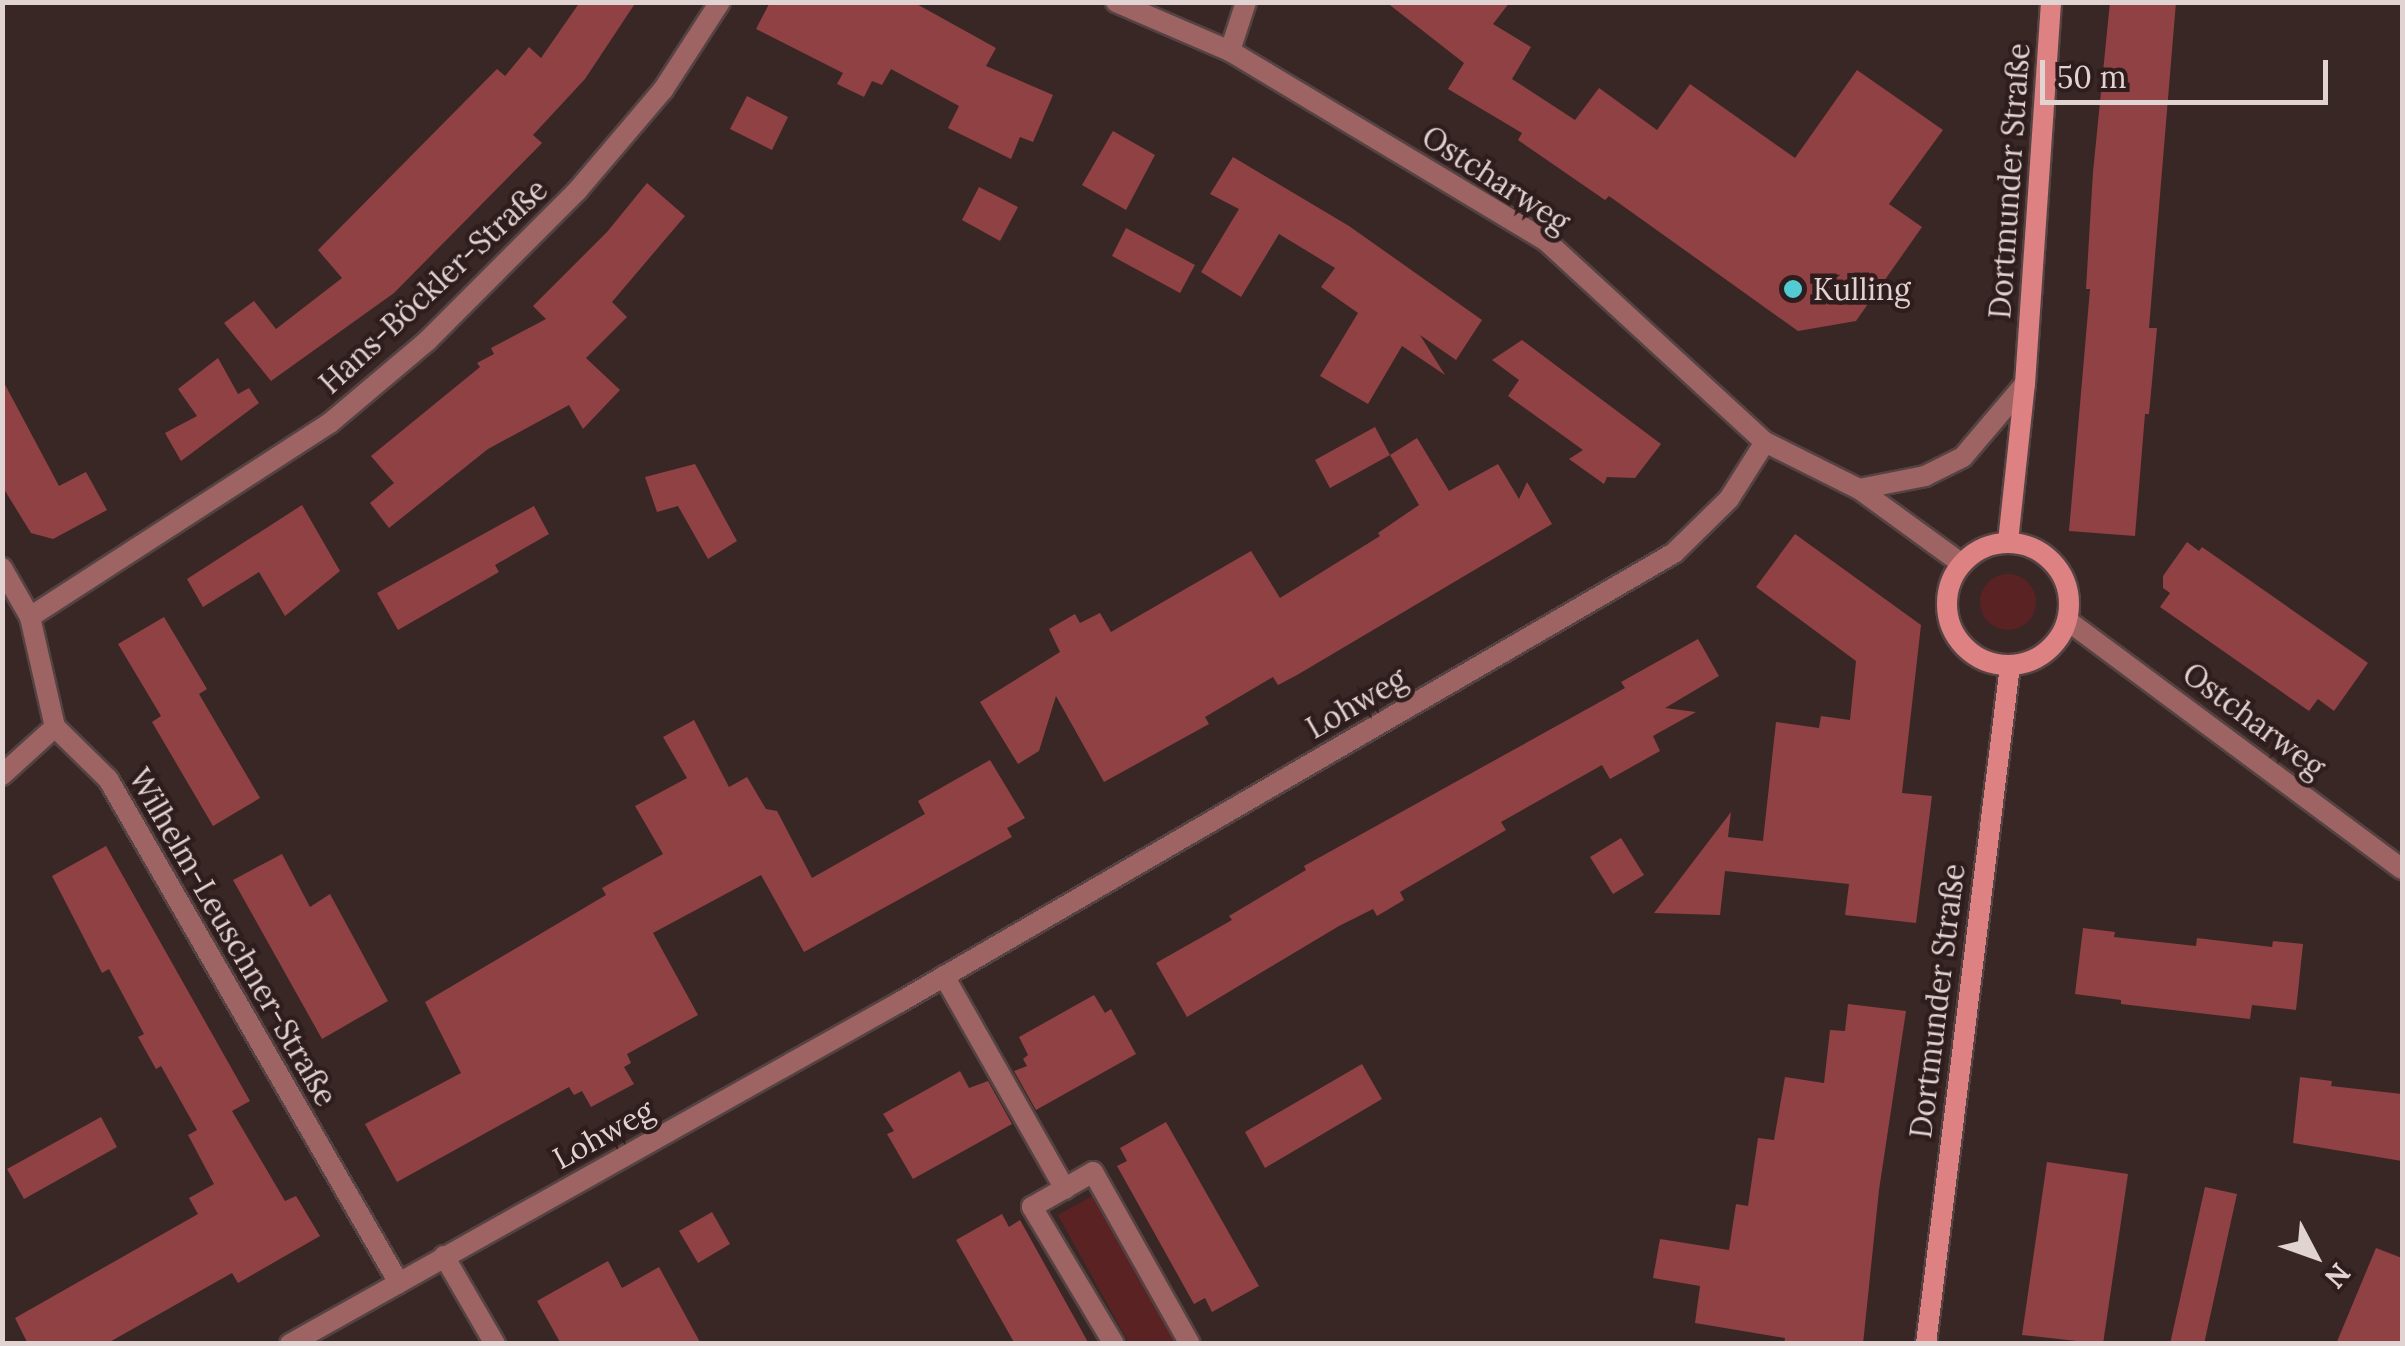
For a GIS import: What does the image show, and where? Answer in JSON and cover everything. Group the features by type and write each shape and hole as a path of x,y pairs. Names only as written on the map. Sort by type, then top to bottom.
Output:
{"main road":[{"name":"Dortmunder Straße","path":"2008,542 2025,384 2051,2"},
{"path":"2008,542 2027,544 2058,566 2067,583 2068,621 2052,648 2025,664 2010,666 1976,656 1952,630 1947,596 1961,564 1982,548 2008,542"},
{"name":"Dortmunder Straße","path":"1926,1344 2010,666"}],"street":[{"name":"Hans-Böckler-Straße","path":"30,617 330,423 427,341 514,259 578,191 663,90 720,2"},
{"name":"Ostcharweg","path":"1116,2 1230,50 1545,240 1764,442 1859,489 1961,564"},
{"path":"1230,50 1246,2"},
{"path":"1859,489 1925,476 1964,457 2025,384"},
{"name":"Lohweg","path":"290,1344 944,976 1674,553 1729,499 1764,442"},
{"path":"2,568 30,617 55,727 2,775"},
{"name":"Ostcharweg","path":"2068,621 2402,869"},
{"name":"Wilhelm-Leuschner-Straße","path":"55,727 108,779 399,1284"},
{"path":"944,976 1065,1188"},
{"path":"1114,1344 1032,1207 1093,1172 1190,1344"},
{"path":"444,1256 495,1344"}],"shaded area":[{"path":"2008,574 2028,582 2036,602 2028,622 2008,630 1988,622 1980,602 1988,582"},
{"path":"1092,1196 1175,1342 1129,1343 1058,1215"}],"building":[{"path":"580,2 636,2 585,79 533,135 542,143 394,293 271,381 224,323 254,301 276,329 342,278 318,250 497,69 505,76 529,47 541,58"},
{"path":"770,2 913,2 996,48 986,66 1053,95 1033,142 1020,137 1011,159 948,128 959,106 891,69 882,85 872,81 864,97 837,84 843,73 756,29"},
{"path":"1386,2 1510,2 1493,24 1531,47 1512,79 1575,120 1599,88 1657,130 1690,84 1795,158 1857,70 1943,130 1889,204 1922,227 1856,321 1798,331 1609,196 1605,200 1518,140 1522,133 1448,89 1464,63"},
{"path":"2110,2 2176,2 2149,328 2157,328 2135,536 2069,531 2090,289 2086,289 2093,172"},
{"path":"747,96 788,117 772,150 730,129"},
{"path":"1113,131 1155,155 1126,210 1082,185"},
{"path":"1233,157 1349,226 1482,320 1456,360 1420,335 1445,375 1402,346 1368,404 1320,376 1358,313 1321,287 1335,268 1279,234 1241,297 1201,272 1239,209 1210,194"},
{"path":"647,183 685,216 612,302 627,317 586,358 620,390 583,429 569,405 488,449 389,528 370,503 394,483 371,456 480,367 477,363 494,354 491,348 546,319 533,306 607,232"},
{"path":"979,187 1018,207 1000,241 962,220"},
{"path":"1126,228 1195,265 1180,293 1112,256"},
{"path":"1522,340 1661,444 1635,478 1607,477 1604,484 1569,459 1583,450 1508,396 1519,380 1492,360"},
{"path":"218,358 238,394 249,388 259,403 181,461 165,433 197,416 178,389"},
{"path":"2,379 59,486 86,472 107,510 53,539 31,533 2,486"},
{"path":"1375,427 1390,455 1330,488 1315,460"},
{"path":"1417,438 1449,491 1498,464 1519,499 1527,482 1552,524 1297,675 1278,685 1273,677 1205,717 1209,724 1104,782 1056,696 1039,751 1018,764 980,702 1060,652 1049,629 1075,614 1080,623 1100,613 1111,632 1251,551 1280,598 1380,536 1378,533 1419,505 1390,455"},
{"path":"695,464 737,541 708,559 678,506 657,512 645,477"},
{"path":"302,505 340,571 285,616 259,572 203,607 187,579"},
{"path":"534,506 549,534 495,565 499,572 398,630 377,593"},
{"path":"1795,534 1921,625 1902,793 1932,796 1916,923 1845,915 1849,884 1725,871 1720,915 1654,913 1731,812 1728,837 1763,841 1776,722 1819,728 1821,716 1850,720 1856,661 1756,587"},
{"path":"2187,542 2199,551 2202,547 2368,663 2334,711 2318,699 2309,711 2160,607 2170,593 2163,588 2163,576"},
{"path":"164,617 207,689 199,694 260,798 213,826 152,722 161,716 118,644"},
{"path":"1698,639 1719,676 1665,708 1696,712 1653,736 1660,751 1610,779 1602,765 1501,822 1506,830 1400,892 1404,900 1377,916 1373,909 1339,926 1187,1017 1156,963 1232,920 1229,916 1306,870 1304,866 1625,688 1621,682"},
{"path":"694,720 729,787 747,777 766,809 777,811 812,878 925,814 918,801 990,760 1025,818 1007,828 1012,837 804,952 761,875 653,933 698,1015 627,1054 631,1063 624,1067 634,1084 591,1107 582,1091 574,1095 569,1087 397,1182 365,1124 461,1073 425,1002 606,895 602,888 663,854 635,806 687,778 663,737"},
{"path":"1621,838 1644,875 1613,894 1590,857"},
{"path":"106,846 250,1101 232,1111 285,1201 296,1196 320,1236 238,1283 232,1273 106,1344 28,1344 15,1318 198,1214 189,1198 214,1184 188,1135 197,1130 161,1066 156,1069 138,1037 144,1034 109,969 102,973 52,876"},
{"path":"282,854 310,907 330,894 388,1001 322,1039 233,880"},
{"path":"2083,928 2115,932 2114,937 2196,946 2197,938 2272,947 2273,941 2303,944 2296,1010 2252,1005 2250,1019 2121,1004 2121,1000 2075,994"},
{"path":"1094,995 1105,1013 1111,1009 1136,1054 1036,1110 1014,1071 1027,1066 1023,1059 1028,1055 1019,1037"},
{"path":"1848,1004 1906,1011 1879,1190 1863,1344 1784,1344 1785,1338 1695,1323 1700,1286 1653,1278 1660,1239 1729,1250 1736,1204 1748,1206 1758,1138 1774,1140 1785,1077 1824,1083 1830,1030 1845,1031"},
{"path":"1362,1064 1382,1099 1265,1168 1245,1132"},
{"path":"960,1071 969,1088 988,1081 1012,1124 913,1179 887,1134 894,1131 883,1114"},
{"path":"2300,1077 2332,1081 2331,1086 2402,1094 2402,1161 2293,1143"},
{"path":"101,1117 117,1147 24,1199 7,1169"},
{"path":"1166,1122 1259,1286 1212,1312 1205,1298 1194,1304 1117,1166 1127,1161 1120,1148"},
{"path":"2047,1162 2128,1174 2103,1344 2022,1335"},
{"path":"2205,1187 2237,1194 2204,1344 2170,1344"},
{"path":"712,1212 730,1244 698,1263 679,1231"},
{"path":"1002,1214 1009,1227 1020,1220 1089,1344 1015,1344 956,1240"},
{"path":"2376,1248 2402,1258 2402,1344 2336,1344"},
{"path":"608,1261 622,1288 659,1267 701,1344 561,1344 537,1301"}],"place":[{"name":"Kulling","path":"1793,289"}]}
